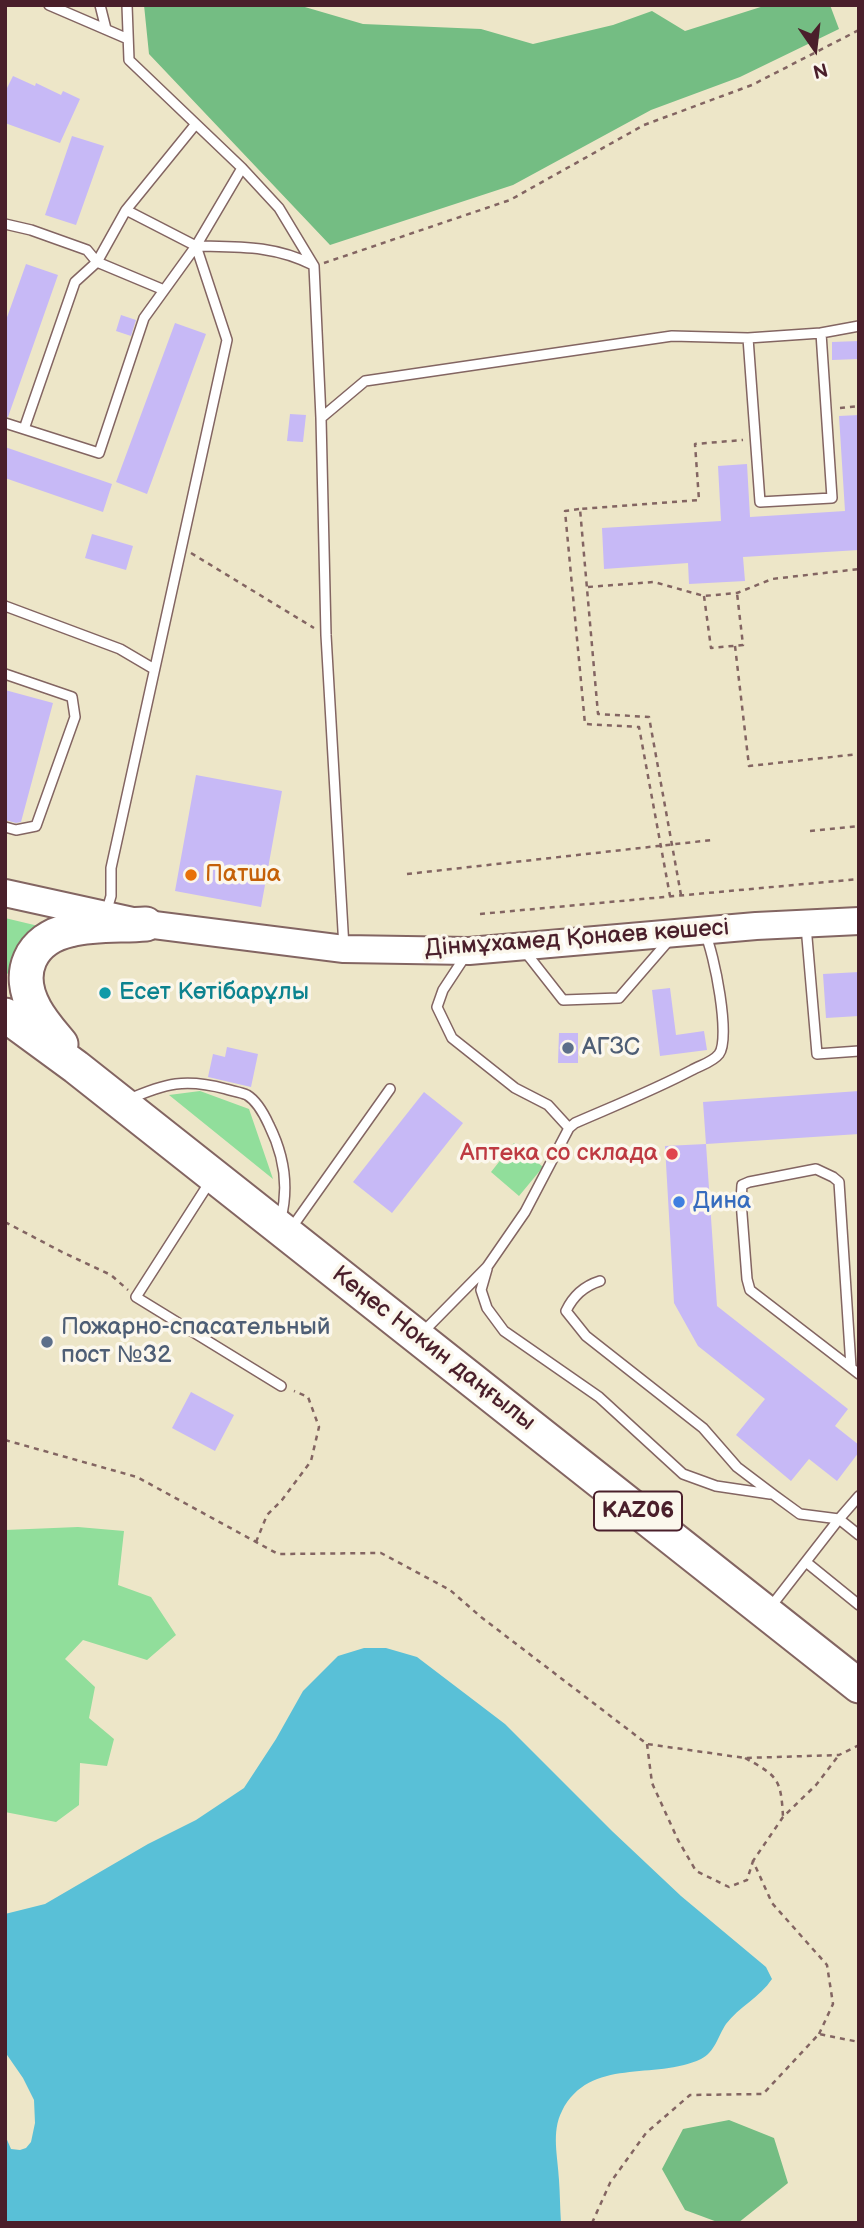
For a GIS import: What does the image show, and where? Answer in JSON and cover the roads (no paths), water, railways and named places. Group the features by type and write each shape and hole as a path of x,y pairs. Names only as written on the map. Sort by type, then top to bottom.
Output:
{"highway":[{"path":"76,1067 35,1010 26,979 29,961 38,946 69,930 146,924"},
{"name":"Кеңес Нокин даңғылы","path":"5,1015 121,1102 859,1686"}],"street":[{"name":"Дінмұхамед Қонаев көшесі","path":"5,893 146,924 344,949 469,951 859,921"}],"lane":[{"path":"49,5 128,39"},
{"path":"100,5 106,29"},
{"path":"127,5 129,60 242,168 279,208 314,266 326,635 344,949"},
{"path":"24,429 75,282 97,261 126,210 195,125"},
{"path":"5,422 99,453 144,318 196,247 242,168"},
{"path":"126,210 196,247 256,247 297,257 314,266"},
{"path":"5,224 31,230 87,250 97,261 164,290"},
{"path":"106,915 111,896 111,868 227,340 196,247"},
{"path":"321,418 365,381 672,336 748,338 821,333 859,326"},
{"path":"748,338 760,502 832,498 821,333"},
{"path":"5,606 120,649 154,669"},
{"path":"5,674 72,697 75,717 36,826 16,830 5,827"},
{"path":"806,925 817,1054 859,1051"},
{"path":"418,1337 487,1267 525,1212 569,1128 673,1081 715,1059 721,1051 722,1012 711,946 704,932"},
{"path":"521,946 563,1000 619,998 675,934"},
{"path":"469,951 443,990 437,1007 452,1038 515,1088 548,1105 569,1128"},
{"path":"121,1102 180,1082 209,1084 247,1095 263,1111 279,1144 285,1175 283,1230"},
{"path":"283,1230 390,1089"},
{"path":"816,1169 839,1182 855,1370 750,1290 741,1201 742,1185 816,1169"},
{"path":"214,1176 136,1297 281,1386"},
{"path":"487,1267 481,1290 487,1308 505,1331 598,1397 683,1474 716,1486 774,1495"},
{"path":"600,1281 588,1284 571,1301 566,1311 586,1336 703,1428 737,1467 800,1514 839,1519 859,1535"},
{"path":"766,1612 859,1496"},
{"path":"806,1562 859,1605"}],"water":[{"path":"364,1648 386,1648 417,1657 505,1724 681,1896 766,1967 772,1979 731,2018 713,2048 701,2059 664,2069 606,2076 589,2083 574,2094 562,2111 557,2127 561,2223 5,2223 5,2135 11,2149 26,2148 31,2142 35,2123 34,2100 5,2052 5,1914 45,1904 148,1844 196,1820 244,1788 303,1691 338,1656"}],"place":[{"name":"Патша","path":"191,875"},
{"name":"Есет Көтібарұлы","path":"105,993"},
{"name":"АГЗС","path":"568,1048"},
{"name":"Аптека со склада","path":"672,1154"},
{"name":"Дина","path":"679,1202"},
{"name":"Пожарно-спасательный пост №32","path":"47,1342"}]}
